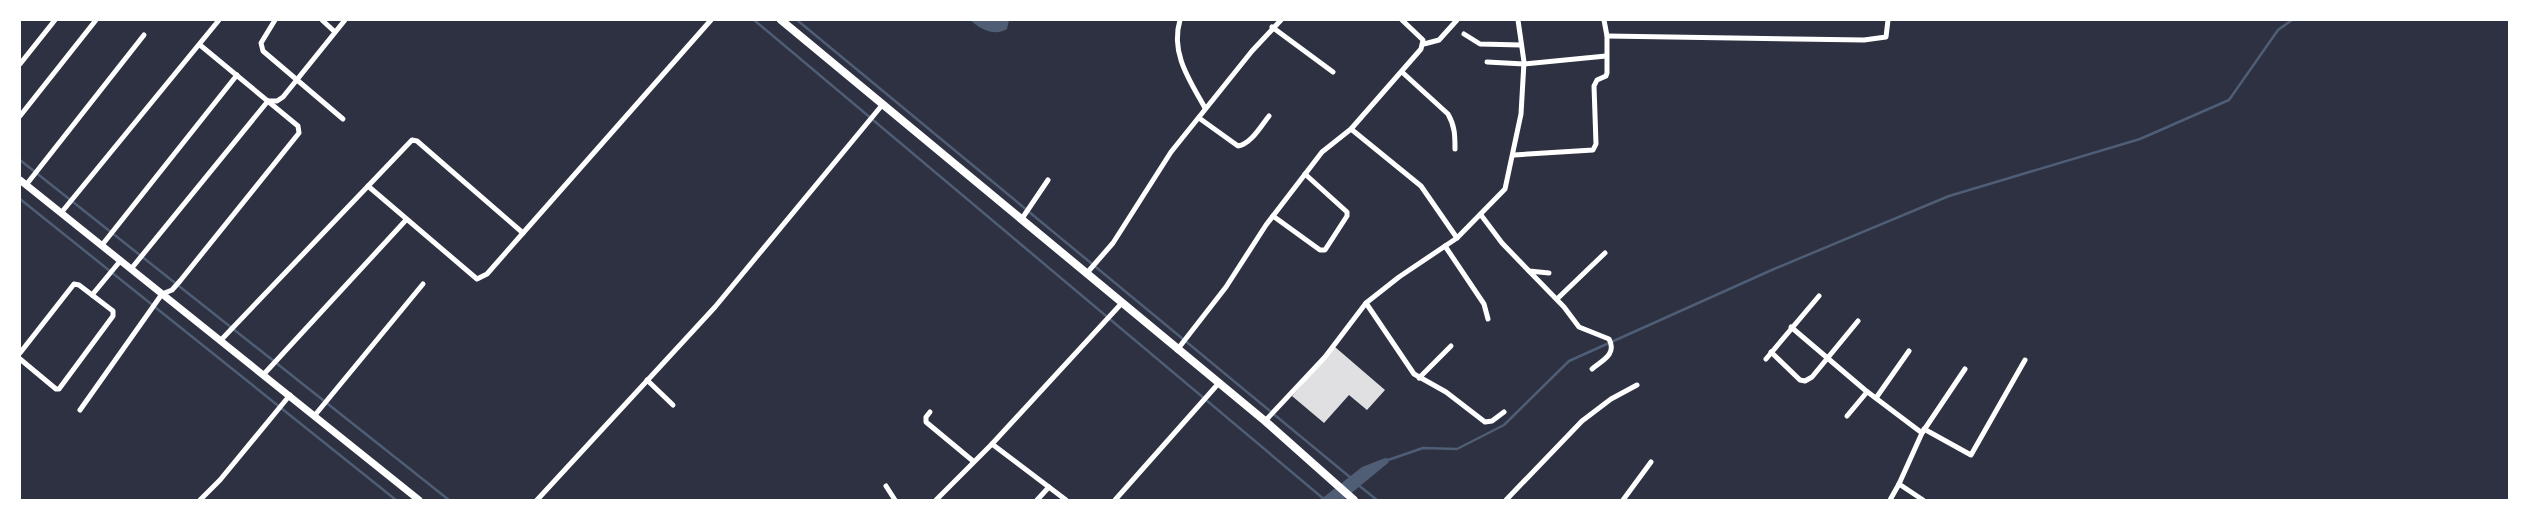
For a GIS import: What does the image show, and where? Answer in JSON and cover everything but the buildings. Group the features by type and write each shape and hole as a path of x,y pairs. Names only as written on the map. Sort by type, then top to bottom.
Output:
{"highway":[{"path":"782,20 790,24 1121,304 1265,421 1339,485 1351,499"}],"main road":[{"path":"23,183 102,244 420,500"}],"street":[{"path":"20,64 54,22 46,20"},
{"path":"20,116 96,20"},
{"path":"61,213 219,20"},
{"path":"275,20 260,46 263,51 343,119"},
{"path":"322,20 336,32"},
{"path":"268,101 277,101 283,97 344,20"},
{"path":"368,186 477,279 487,274 712,20"},
{"path":"1180,20 1177,45 1180,59 1185,73 1205,108"},
{"path":"1086,274 1113,243 1171,152 1205,108 1272,28 1281,20"},
{"path":"1402,20 1424,44"},
{"path":"1177,350 1226,287 1273,216 1322,152 1351,129 1416,58 1424,44 1439,40 1457,20"},
{"path":"1265,421 1325,357 1366,304 1399,277 1457,238 1505,189 1514,155 1521,114 1524,64 1518,20"},
{"path":"1514,155 1593,150 1596,144 1594,86 1596,80 1606,76 1607,36 1604,20"},
{"path":"1607,36 1864,40 1886,37 1888,20"},
{"path":"1272,28 1333,72"},
{"path":"1464,34 1480,44 1521,45"},
{"path":"23,183 144,35"},
{"path":"80,410 162,294 172,290 180,282 299,133 298,126 200,45"},
{"path":"1487,62 1524,64 1606,56"},
{"path":"1402,72 1448,114 1453,122 1454,148"},
{"path":"102,244 237,75"},
{"path":"131,269 268,101"},
{"path":"537,500 715,307 883,104"},
{"path":"1199,118 1238,146 1243,145 1251,138 1269,116"},
{"path":"1351,129 1421,186 1457,238"},
{"path":"221,340 409,143 416,140 523,233"},
{"path":"1273,216 1320,250 1325,250 1347,216 1347,212 1305,174"},
{"path":"1021,220 1048,180"},
{"path":"1481,215 1502,243 1557,299 1579,326 1611,341 1612,353 1592,369"},
{"path":"264,374 406,220"},
{"path":"1445,246 1484,304 1488,318"},
{"path":"1557,299 1605,253"},
{"path":"92,295 121,260"},
{"path":"1529,271 1549,273"},
{"path":"314,415 423,284"},
{"path":"20,353 72,286 79,285 112,310 113,316 60,388 56,389 20,359"},
{"path":"1766,359 1819,296"},
{"path":"936,500 992,444 1121,304"},
{"path":"1366,304 1407,365 1419,378 1446,392 1485,422 1492,421 1504,412"},
{"path":"1771,352 1800,380 1805,381 1812,377 1858,321"},
{"path":"1791,327 1876,398 1923,431 1971,455 2025,360"},
{"path":"1419,378 1451,346"},
{"path":"1876,398 1909,352"},
{"path":"1890,500 1923,431 1965,369"},
{"path":"647,380 673,405"},
{"path":"1115,500 1218,384"},
{"path":"1506,500 1582,421 1611,399 1637,386"},
{"path":"1847,416 1868,392"},
{"path":"200,500 220,480 290,395"},
{"path":"930,412 926,417 926,422 973,461"},
{"path":"992,444 1066,500"},
{"path":"1623,500 1651,462"},
{"path":"1899,484 1924,500"},
{"path":"886,486 895,500"},
{"path":"1037,500 1049,487"}],"water":[{"path":"970,20 1009,20 1007,29 992,32 983,29"},
{"path":"1385,458 1390,459 1388,463 1343,500 1320,500 1362,467"}],"waterway":[{"path":"754,20 1325,500"},
{"path":"797,20 1351,478"},
{"path":"1388,460 1423,448 1457,449 1504,425 1569,361 1774,269 1949,196 2140,139 2229,100 2278,30 2292,20"},
{"path":"20,160 449,500"},
{"path":"20,199 396,500"},
{"path":"1357,484 1377,500"}]}
